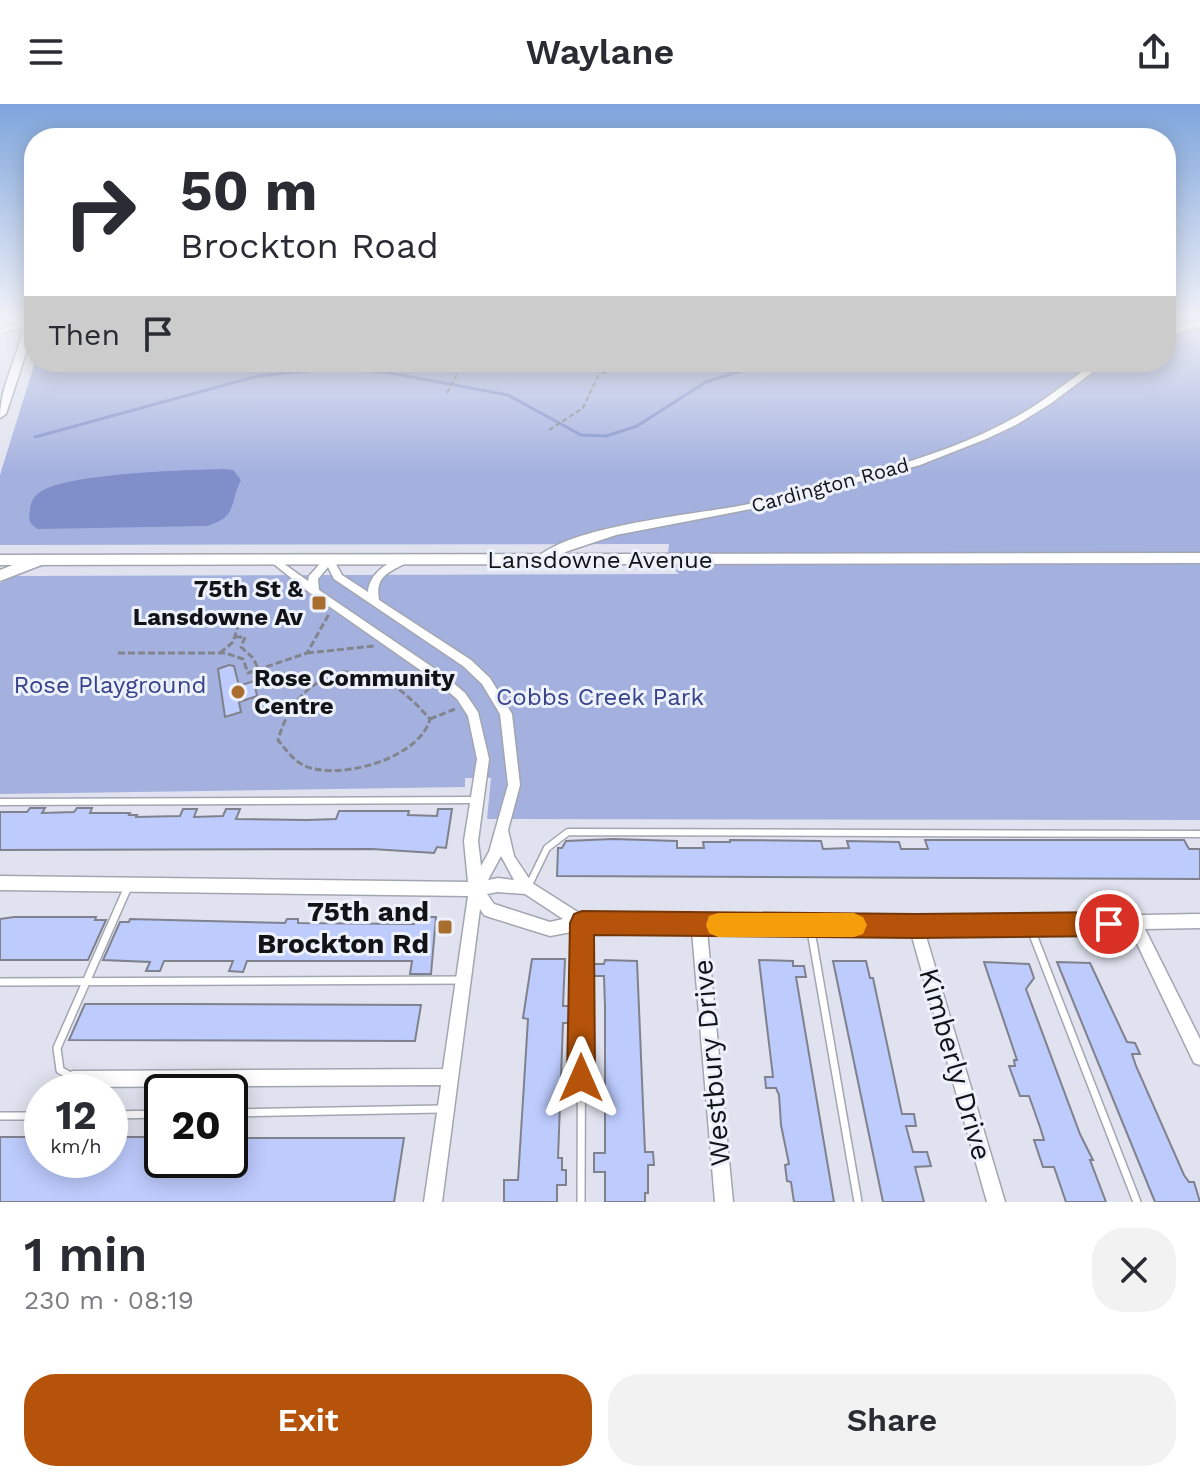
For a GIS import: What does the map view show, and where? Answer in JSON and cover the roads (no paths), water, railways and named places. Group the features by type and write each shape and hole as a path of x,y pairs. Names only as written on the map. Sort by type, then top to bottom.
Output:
{"main road":[{"path":"0,414 14,370"},
{"name":"Lansdowne Avenue","path":"0,560 1200,558"},
{"path":"0,576 38,560"}],"street":[{"name":"Cardington Road","path":"540,560 557,550 626,529 754,506 953,449 1013,423 1089,372"},
{"path":"273,559 440,678 467,705 481,738 483,759 471,841 476,889 433,1202"},
{"path":"314,591 313,578 329,559 338,577 467,663 486,681 499,700 506,714 514,785 495,853 476,889"},
{"path":"376,603 371,590 374,582 380,573 403,561"},
{"path":"502,829 508,858 527,888 582,923"},
{"path":"0,883 476,889 498,885 527,888"},
{"path":"476,889 489,910 550,929 582,923 916,926 1200,921"},
{"path":"1135,924 1200,1057"},
{"name":"Westbury Drive","path":"699,925 724,1202"},
{"name":"Kimberly Drive","path":"916,926 996,1202"},
{"path":"128,1079 450,1077"}],"lane":[{"path":"0,802 479,800"},
{"path":"527,888 547,848 568,832 1200,834"},
{"path":"66,1074 60,1070 57,1048 129,884"},
{"path":"581,1202 582,923"},
{"path":"810,924 858,1202"},
{"path":"1029,925 1137,1202"},
{"path":"0,982 464,980"},
{"path":"248,1113 446,1109"},
{"path":"0,1116 24,1116"}],"waterway":[{"path":"35,437 258,376 296,372"},
{"path":"385,372 508,395 581,435 606,436 637,426 706,382 738,372"}],"place":[{"name":"75th St & Lansdowne Av","path":"319,603"},
{"name":"Rose Community Centre","path":"238,692"},
{"name":"75th and Brockton Rd","path":"445,927"}],"park label":[{"name":"Rose Playground","path":"110,685"},
{"name":"Cobbs Creek Park","path":"600,697"}]}
